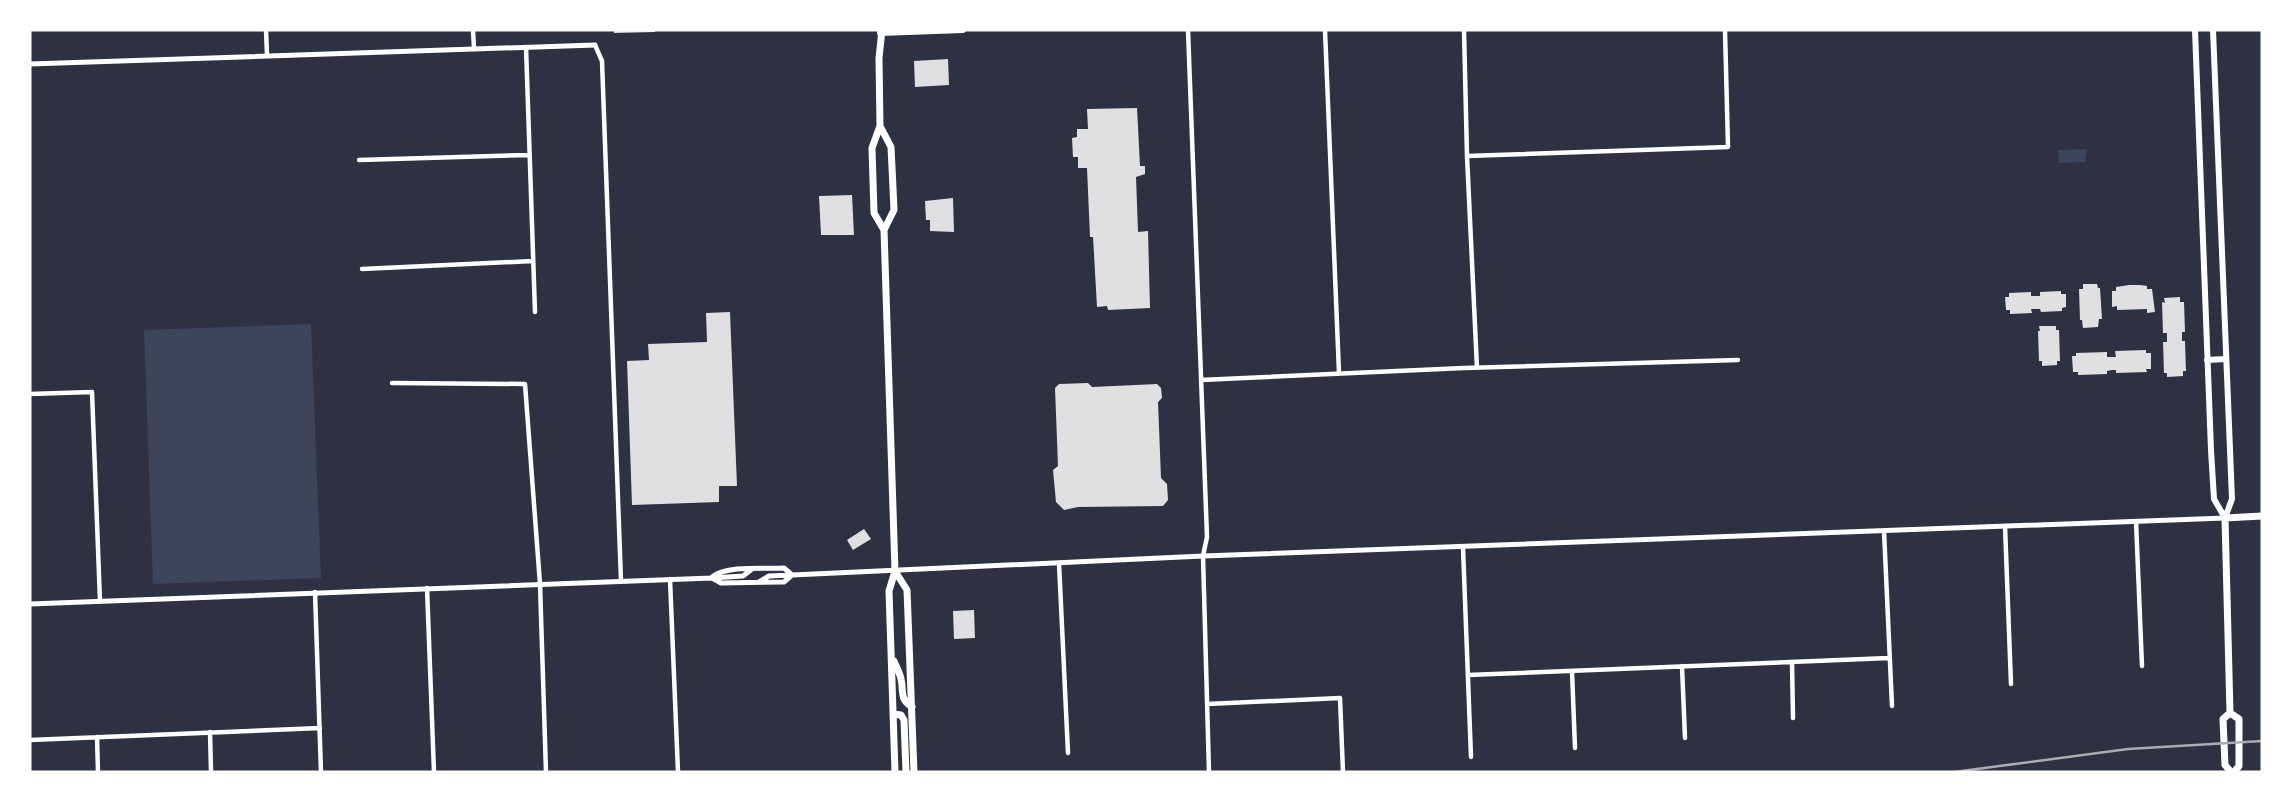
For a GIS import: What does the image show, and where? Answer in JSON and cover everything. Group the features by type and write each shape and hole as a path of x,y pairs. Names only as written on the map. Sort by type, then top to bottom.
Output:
{"main road":[{"path":"884,230 874,213 872,149 880,126 880,31 964,30"},
{"path":"2195,30 2214,499 2225,518"},
{"path":"2213,30 2232,499 2225,518 2230,713"},
{"path":"880,126 891,147 894,210 884,230 895,571 888,591 895,772"},
{"path":"2207,360 2226,359"},
{"path":"2225,518 2262,516"},
{"path":"895,571 907,590 914,772"},
{"path":"891,654 901,679 902,698 912,707"},
{"path":"2230,713 2239,719 2239,766 2233,772 2225,765 2223,719 2230,713"},
{"path":"893,714 901,715 904,720 906,772"}],"street":[{"path":"265,30 267,55"},
{"path":"473,30 474,48"},
{"path":"1188,30 1207,537 1203,556 1209,772"},
{"path":"1325,30 1339,373"},
{"path":"1464,30 1476,368"},
{"path":"1467,156 1728,147 1725,30"},
{"path":"30,64 595,45 602,61 621,581"},
{"path":"526,46 535,312"},
{"path":"359,160 530,155"},
{"path":"362,269 533,261"},
{"path":"1201,380 1738,360"},
{"path":"392,383 525,384 540,584 546,772"},
{"path":"30,394 92,392 100,601"},
{"path":"30,604 670,579 712,578 720,583 784,582 792,575 1203,556 2225,518"},
{"path":"2136,521 2142,666"},
{"path":"2005,526 2011,684"},
{"path":"1884,531 1892,706"},
{"path":"1463,548 1471,757"},
{"path":"1059,564 1068,753"},
{"path":"712,578 720,570 784,568 792,575"},
{"path":"670,579 678,772"},
{"path":"427,588 434,772"},
{"path":"315,592 321,772"},
{"path":"1468,675 1889,658"},
{"path":"1791,662 1793,718"},
{"path":"1682,666 1685,738"},
{"path":"1572,671 1575,748"},
{"path":"1207,704 1340,698 1343,772"},
{"path":"30,740 320,728"},
{"path":"209,732 211,772"},
{"path":"97,737 98,772"}],"shaded area":[{"path":"2087,149 2085,162 2059,163 2058,150"},
{"path":"311,324 321,578 153,584 144,330"}],"building":[{"path":"614,30 655,30 655,32 614,33"},
{"path":"948,59 949,85 915,87 914,61"},
{"path":"1137,108 1140,166 1145,166 1145,174 1136,177 1138,232 1148,231 1150,308 1108,310 1107,306 1097,307 1087,168 1078,168 1078,157 1073,157 1072,138 1077,137 1077,129 1088,129 1087,109"},
{"path":"852,195 854,235 821,235 819,196"},
{"path":"953,198 954,232 930,231 930,220 926,220 925,201"},
{"path":"2083,284 2097,284 2100,288 2102,319 2099,319 2098,327 2083,328 2080,320 2079,289 2083,289"},
{"path":"2129,285 2152,289 2155,312 2147,313 2147,309 2117,310 2117,306 2112,307 2112,291 2116,291 2116,287"},
{"path":"2061,291 2061,294 2066,294 2066,307 2062,308 2062,311 2041,312 2040,309 2031,309 2032,313 2010,314 2010,310 2006,310 2005,297 2009,297 2009,293 2031,292 2031,296 2040,296 2040,292"},
{"path":"2180,297 2180,302 2184,302 2185,332 2182,332 2182,341 2185,341 2186,371 2183,371 2183,376 2167,377 2167,373 2164,373 2163,342 2167,342 2167,333 2163,333 2162,302 2165,303 2164,298"},
{"path":"730,312 737,486 719,486 719,502 632,505 627,361 649,360 648,344 707,342 706,313"},
{"path":"2039,326 2056,326 2056,330 2059,330 2060,361 2057,361 2057,365 2042,366 2042,361 2039,361"},
{"path":"2146,350 2146,353 2151,353 2151,369 2146,369 2147,372 2116,373 2116,370 2112,370 2107,371 2107,374 2078,375 2078,372 2073,372 2072,356 2076,356 2076,353 2107,352 2107,357 2116,357 2115,351"},
{"path":"1088,383 1092,387 1157,384 1161,388 1162,398 1158,402 1161,478 1167,484 1168,500 1163,506 1078,507 1064,510 1056,502 1053,470 1058,466 1055,388 1059,384"},
{"path":"864,529 871,539 853,550 847,540"},
{"path":"974,610 975,638 954,639 953,611"}],"railway":[{"path":"1954,772 2128,749 2262,741"}]}
